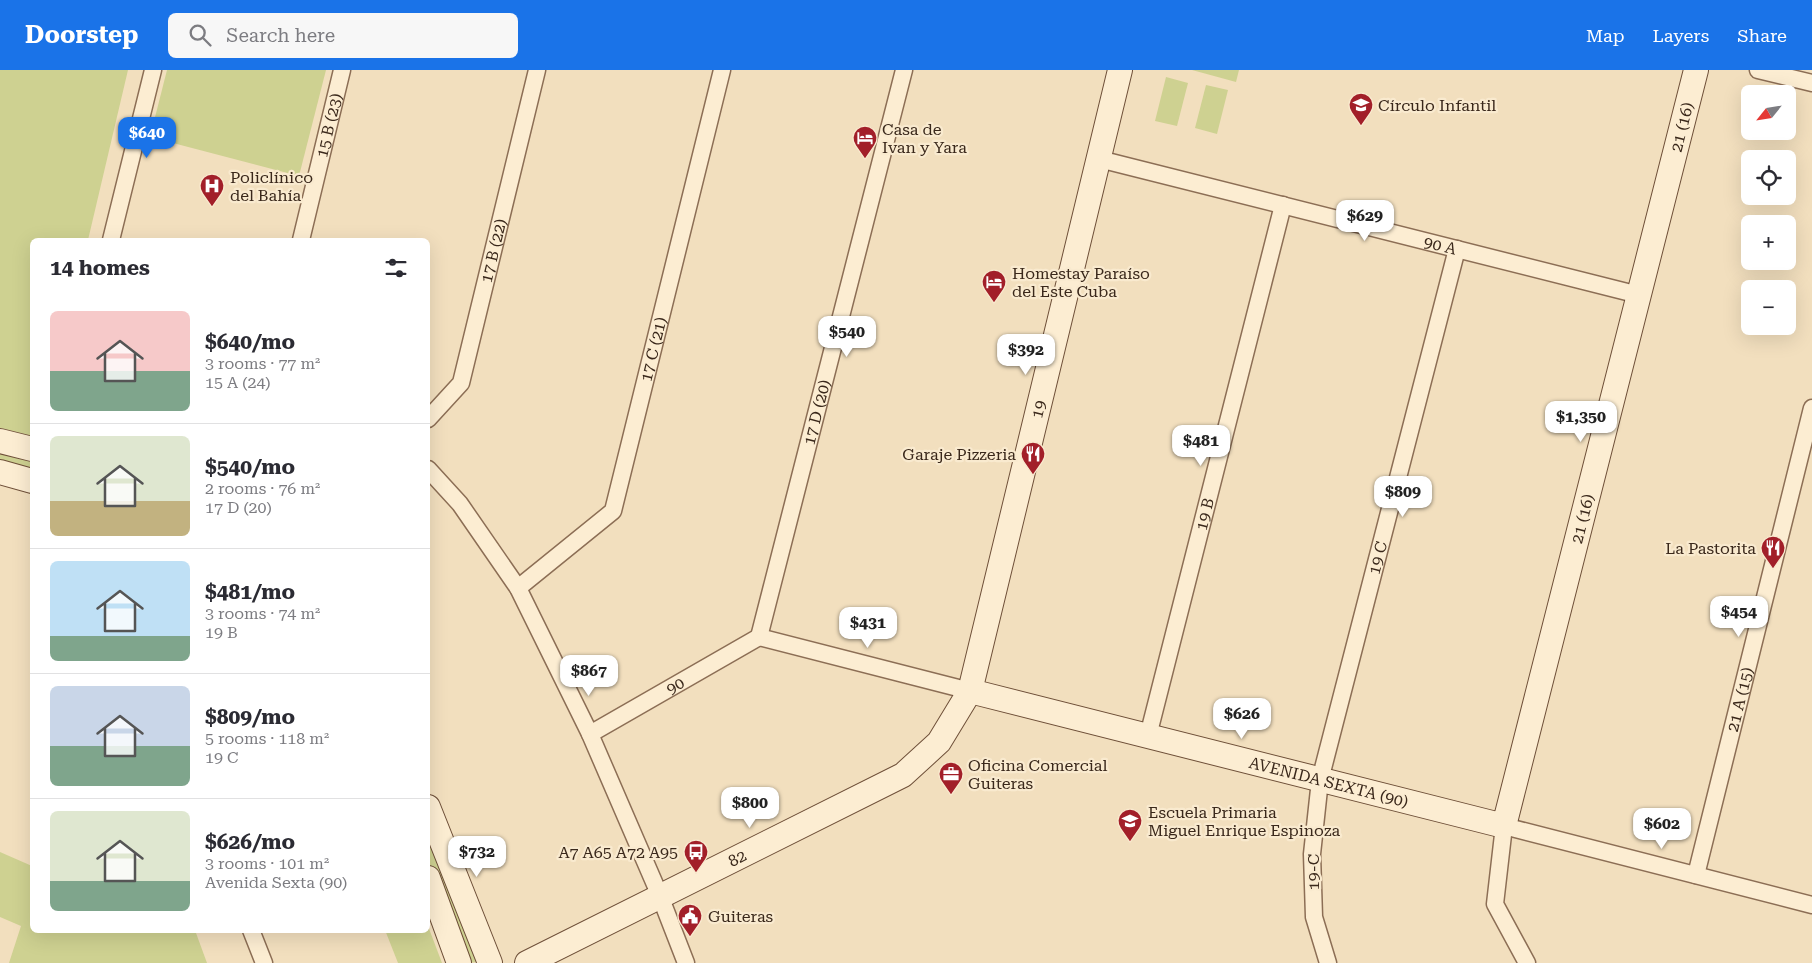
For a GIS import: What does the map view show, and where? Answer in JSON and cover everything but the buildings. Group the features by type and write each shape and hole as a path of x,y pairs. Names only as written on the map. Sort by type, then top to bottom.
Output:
{"street":[{"path":"111,238 153,70"},
{"name":"15 B (23)","path":"301,238 342,70"},
{"name":"17 B (22)","path":"430,417 460,383 537,70"},
{"name":"17 C (21)","path":"518,588 613,511 722,70"},
{"name":"17 D (20)","path":"759,637 904,70"},
{"name":"19","path":"970,691 1120,70"},
{"name":"21 (16)","path":"1526,963 1495,904 1504,826 1696,70"},
{"path":"1758,70 1812,82"},
{"name":"90 A","path":"1098,158 1639,295"},
{"name":"19 B","path":"1148,736 1284,205"},
{"name":"19 C","path":"1320,780 1457,249"},
{"name":"21 A (15)","path":"1696,875 1812,408"},
{"path":"0,441 30,448"},
{"path":"430,471 460,504 518,588 590,734 660,896 686,963"},
{"path":"0,472 30,480"},
{"name":"AVENIDA SEXTA (90)","path":"759,637 1812,904"},
{"name":"90","path":"590,734 759,637"},
{"name":"82","path":"527,963 903,775 939,742 970,691"},
{"name":"19-C","path":"1320,780 1312,854 1314,917 1328,963"},
{"path":"430,812 490,963"},
{"path":"430,883 459,963"},
{"path":"252,933 264,963"}],"green space":[{"path":"0,70 128,70 88,238 30,238 30,436 0,428"},
{"path":"167,70 326,70 299,176 150,137"},
{"path":"1192,70 1239,70 1236,82"},
{"path":"1166,77 1188,83 1177,126 1155,121"},
{"path":"1206,85 1228,90 1217,134 1195,128"},
{"path":"0,454 30,462 30,468 0,461"},
{"path":"430,840 477,962 468,963 430,865"},
{"path":"0,852 30,865 30,933 196,933 207,963 9,963 21,926 0,917"},
{"path":"430,931 442,963 398,963 386,933 430,933"}],"place":[{"name":"Círculo Infantil","path":"1361,126"},
{"name":"Casa de Ivan y Yara","path":"865,159"},
{"name":"Policlínico del Bahía","path":"212,207"},
{"name":"Homestay Paraíso del Este Cuba","path":"994,303"},
{"name":"Garaje Pizzeria","path":"1033,475"},
{"name":"La Pastorita","path":"1773,569"},
{"name":"Oficina Comercial Guiteras","path":"951,795"},
{"name":"Escuela Primaria Miguel Enrique Espinoza","path":"1130,842"},
{"name":"A7 A65 A72 A95","path":"696,873"},
{"name":"Guiteras","path":"690,937"}]}
